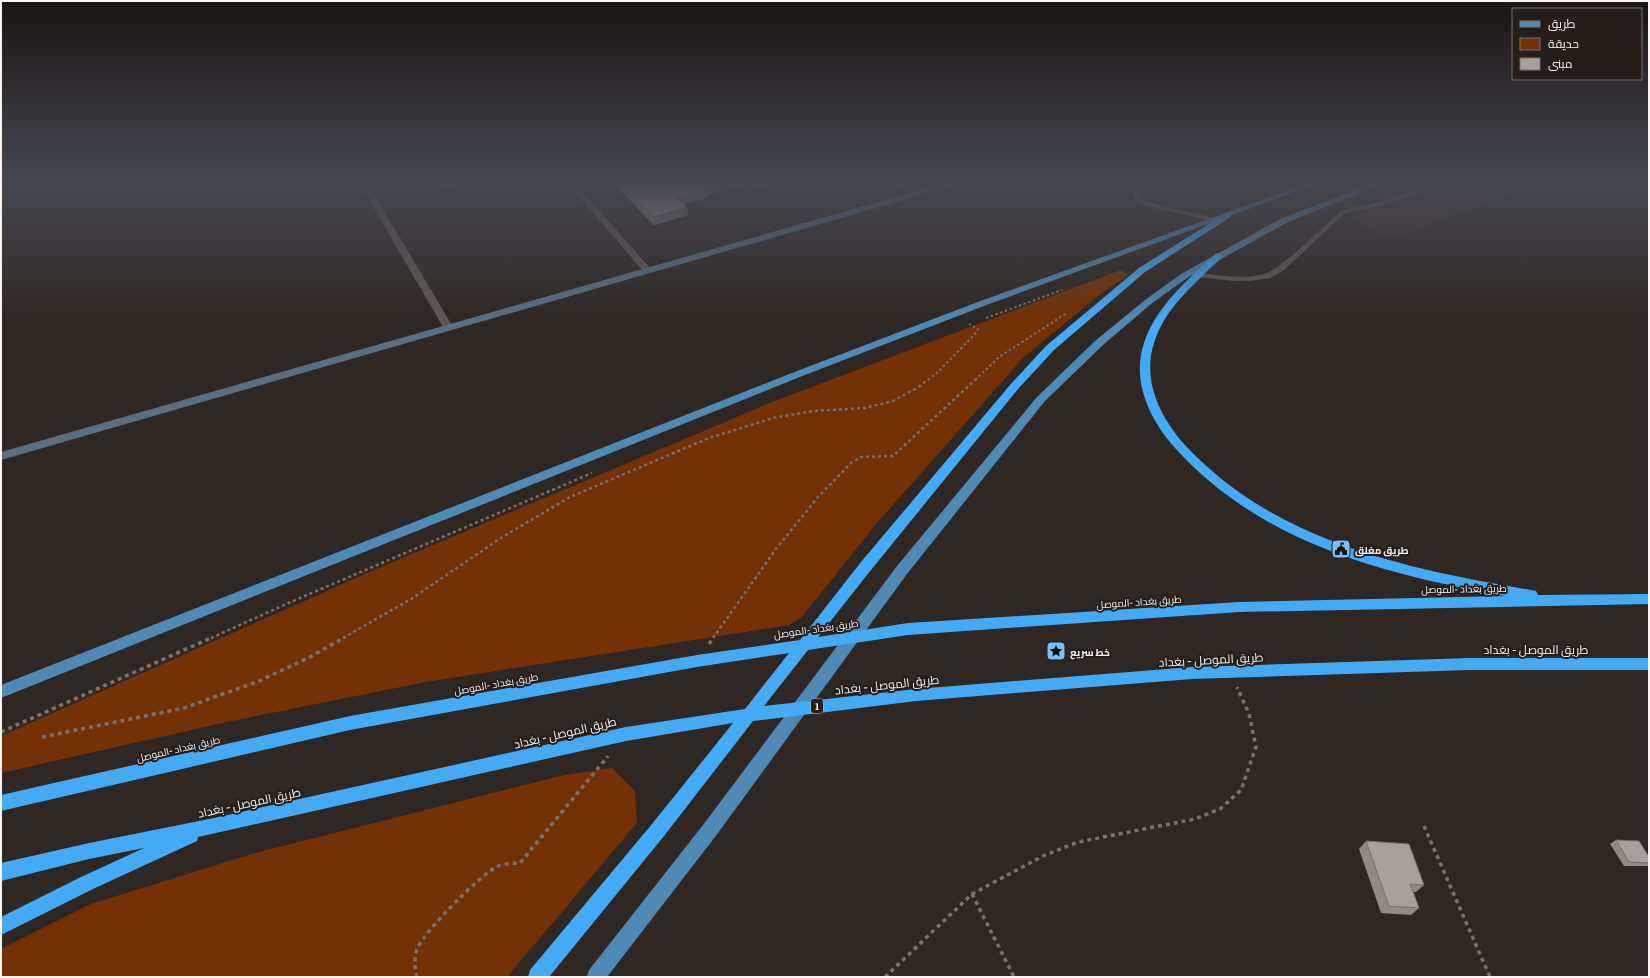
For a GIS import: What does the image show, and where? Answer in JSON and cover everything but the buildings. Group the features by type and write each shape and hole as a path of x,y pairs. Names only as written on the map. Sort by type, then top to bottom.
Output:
{"highway":[{"path":"537,977 658,830 866,566 964,445 1050,348 1142,270 1203,230"},
{"path":"1218,256 1165,309 1148,342 1145,361 1145,376 1148,391 1156,412 1184,452 1204,472 1250,506 1295,530 1326,544 1424,575 1556,600"},
{"name":"طريق بغداد -الموصل","path":"1,803 350,723 697,661 908,629 1239,607 1649,599"},
{"name":"طريق الموصل - بغداد","path":"1,872 88,851 209,827 626,734 714,719 908,696 1192,673 1469,664 1649,664"},
{"path":"1,926 87,883 209,827"}],"main road":[{"path":"1,692 801,373 986,302 1188,230"},
{"path":"596,977 709,831 902,570 1041,399 1100,343 1148,302 1184,276 1267,230"}],"street":[{"path":"391,230 448,326"},
{"path":"612,230 647,270"},
{"path":"1,456 448,326 789,230"}],"lane":[{"path":"1199,275 1235,279 1251,279 1267,276 1280,268 1323,230"}],"path":[{"path":"983,319 1068,288"},
{"path":"697,661 776,549 818,497 850,463 862,457 893,456 999,357 1069,312"},
{"path":"962,327 976,321"},
{"path":"42,737 184,708 288,669 411,599 504,536 546,510 600,484 709,438 772,418 813,411 865,408 893,401 917,388 938,372 975,334 978,329 969,324"},
{"path":"1,732 293,601 599,470"},
{"path":"885,977 972,894 1043,856 1078,842 1195,819 1220,809 1241,790 1256,747 1249,714 1230,672"},
{"path":"417,977 414,969 418,947 426,935 474,886 494,868 506,864 520,864 626,734"},
{"path":"1424,826 1490,977"},
{"path":"972,894 1014,977"}],"shaded area":[{"path":"1372,230 1418,230 1396,238 1387,238"}],"green space":[{"path":"1121,270 1128,275 1099,295 1023,358 877,523 801,618 789,625 426,682 227,722 1,773 1,736 374,570 772,402"},
{"path":"612,768 635,791 637,823 507,977 1,977 1,949 91,904 255,853 565,775"}],"place":[{"name":"طريق مغلق","path":"1341,549"},
{"name":"خط سريع","path":"1056,651"}]}
